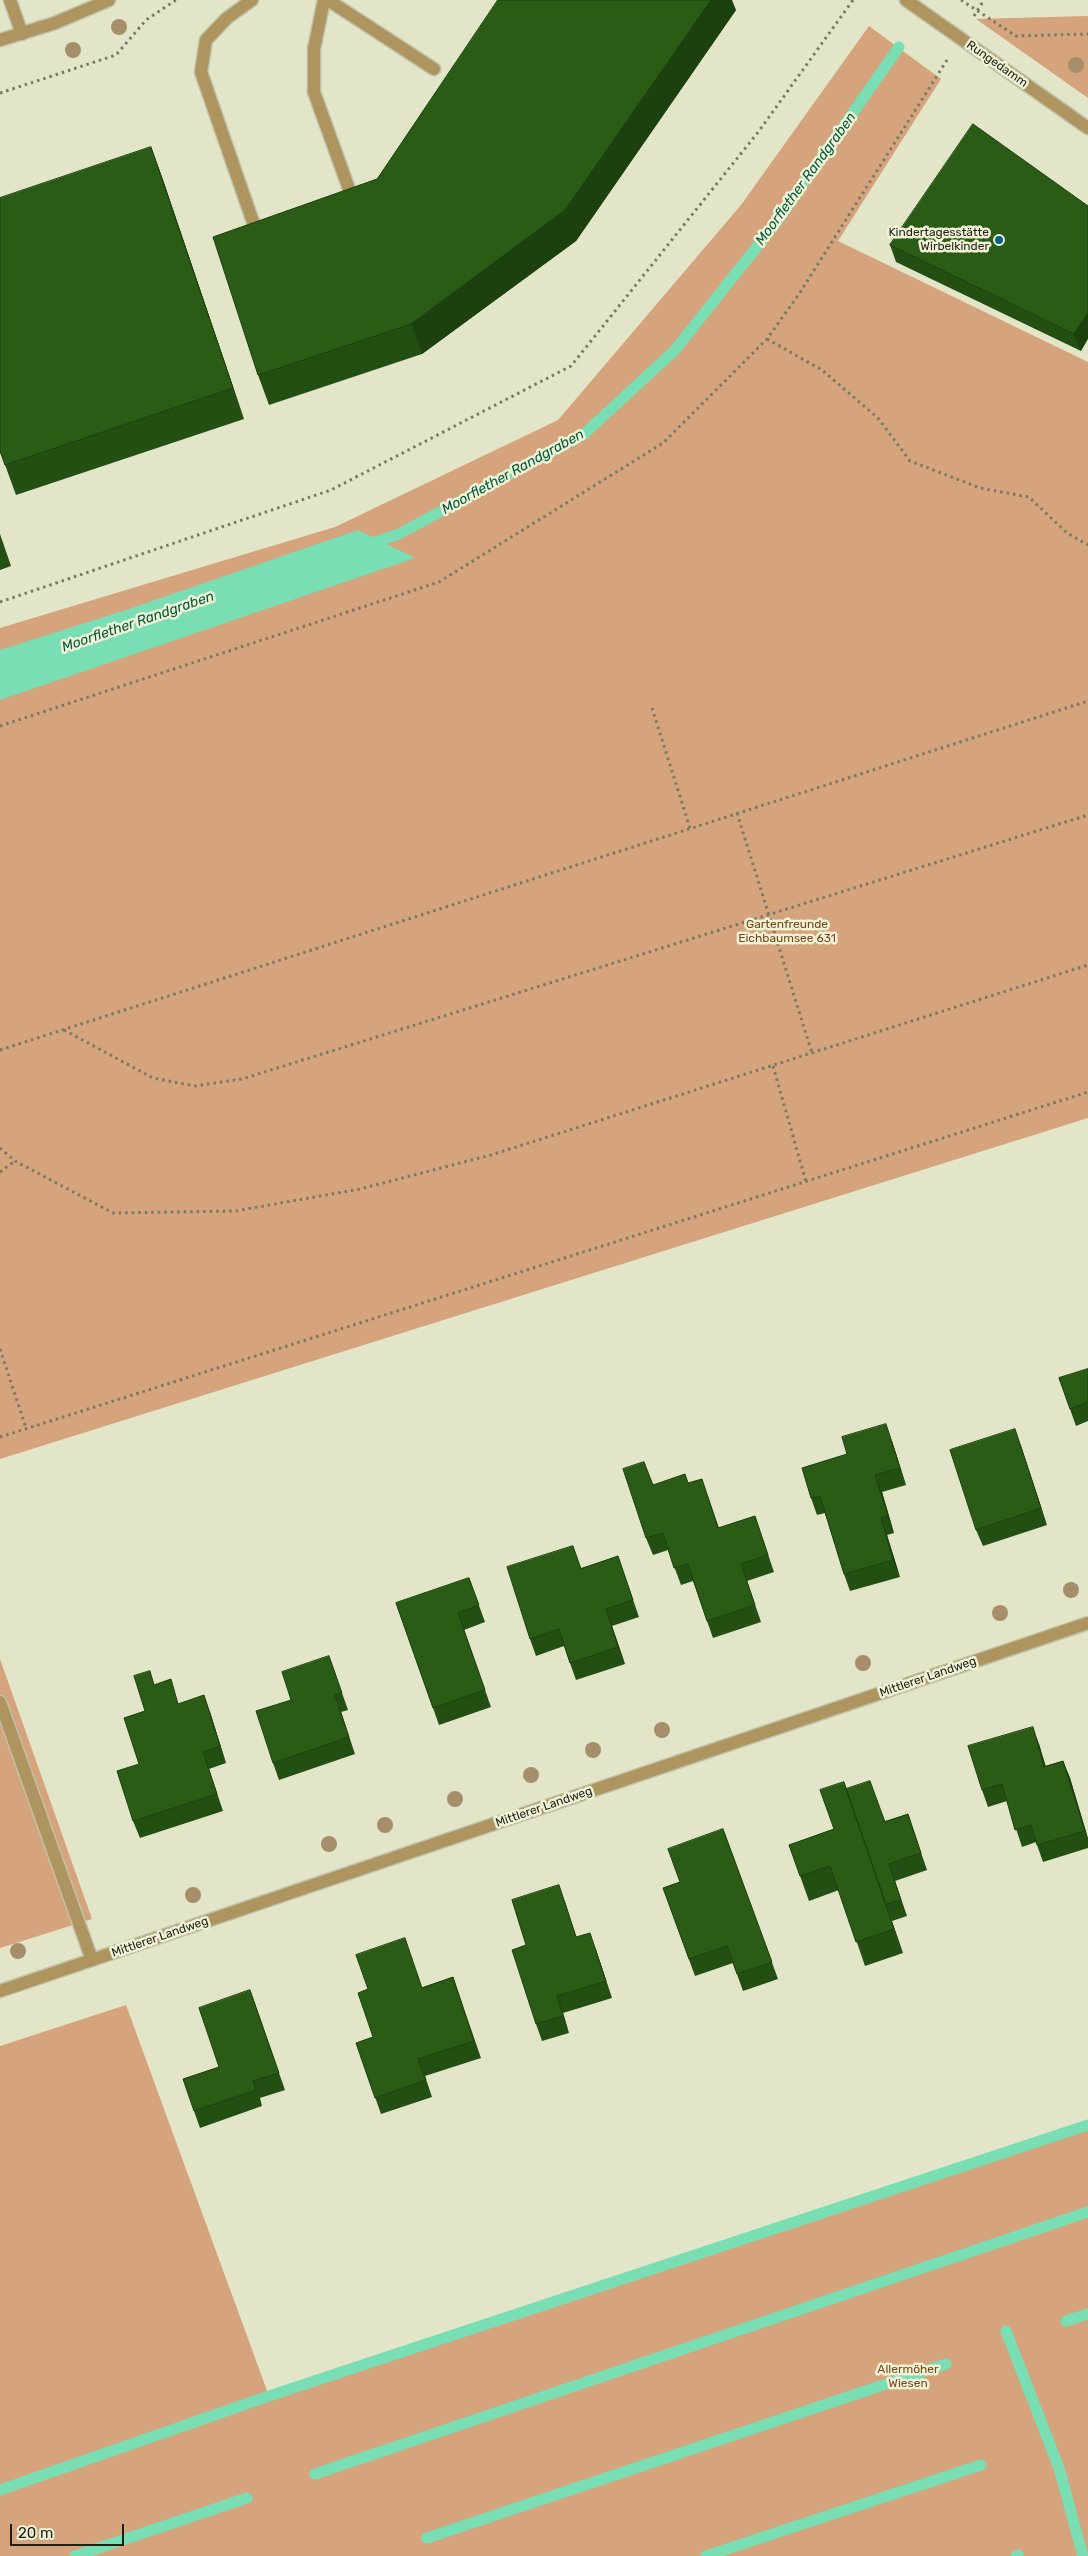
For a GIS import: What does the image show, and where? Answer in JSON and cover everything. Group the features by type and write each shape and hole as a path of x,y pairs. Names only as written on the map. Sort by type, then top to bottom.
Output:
{"street":[{"path":"10,0 22,34"},
{"path":"0,40 22,34 109,0"},
{"path":"252,0 227,18 206,40 201,72 253,222"},
{"path":"324,0 314,49 314,92 349,189"},
{"path":"328,0 434,69"},
{"name":"Rungedamm","path":"906,0 1088,128"},
{"name":"Mittlerer Landweg","path":"0,1991 1088,1623"},
{"path":"0,1702 92,1960"}],"path":[{"path":"0,93 116,55 146,20 176,0"},
{"path":"0,602 331,490 570,366 759,131 853,0"},
{"path":"961,0 1016,36 1088,34"},
{"path":"0,726 440,582 664,443 766,339 799,294 960,38"},
{"path":"766,339 829,376 878,418 910,461 980,488 1028,497 1067,533 1088,545"},
{"path":"0,1050 1088,701"},
{"path":"652,708 690,828"},
{"path":"738,813 812,1053"},
{"path":"64,1030 153,1078 195,1086 242,1078 1088,815"},
{"path":"0,1148 15,1161 113,1213 235,1211 360,1189 491,1155 1088,965"},
{"path":"773,1066 806,1182"},
{"path":"0,1437 1088,1092"},
{"path":"0,1172 15,1161"},
{"path":"0,1349 26,1428"}],"green space":[{"path":"1088,16 1088,98 976,19"},
{"name":"Gartenfreunde Eichbaumsee 631","path":"869,26 941,79 838,241 1088,362 1088,1118 0,1459 0,628 335,527 558,420 741,205"},
{"path":"0,1659 92,1919 0,1948"},
{"name":"Allermöher Wiesen","path":"126,2005 269,2396 1088,2125 1088,2556 0,2556 0,2046"}],"water":[{"path":"358,530 415,558 0,700 0,650 126,610"}],"building":[{"path":"498,0 711,0 565,210 411,324 258,375 213,237 377,179"},
{"name":"Kindertagesstätte Wirbelkinder","path":"973,124 1088,206 1088,312 1074,334 890,245"},
{"path":"151,147 233,388 5,465 0,451 0,198"},
{"path":"1088,1369 1088,1402 1070,1409 1059,1378"},
{"path":"886,1424 900,1468 875,1475 888,1516 881,1518 893,1560 844,1574 820,1496 811,1498 802,1468 847,1454 842,1437"},
{"path":"1015,1429 1041,1508 976,1530 950,1450"},
{"path":"644,1462 653,1485 685,1474 688,1483 702,1479 718,1528 755,1516 768,1555 741,1564 755,1605 707,1621 688,1564 674,1568 663,1533 646,1538 623,1469"},
{"path":"573,1546 581,1569 618,1556 633,1600 606,1609 618,1647 570,1663 559,1629 530,1639 507,1567"},
{"path":"469,1578 479,1605 458,1613 485,1690 433,1708 396,1603"},
{"path":"329,1656 342,1693 335,1695 349,1737 273,1763 256,1711 291,1700 282,1672"},
{"path":"150,1671 154,1685 171,1679 178,1704 204,1695 220,1746 203,1752 217,1794 133,1821 117,1771 139,1764 124,1718 145,1711 134,1676"},
{"path":"1033,1727 1044,1767 1063,1761 1085,1831 1037,1845 1031,1825 1015,1830 1002,1784 982,1790 968,1746"},
{"path":"870,1781 885,1822 908,1814 921,1853 889,1864 901,1900 886,1904 846,1789"},
{"path":"844,1782 894,1929 856,1942 830,1866 800,1876 789,1845 834,1829 820,1790"},
{"path":"723,1829 772,1962 737,1974 727,1946 689,1959 663,1888 680,1882 668,1849"},
{"path":"559,1885 576,1937 590,1933 606,1981 557,1996 563,2016 536,2024 512,1950 526,1945 512,1900"},
{"path":"405,1938 422,1988 453,1977 474,2041 418,2059 426,2080 375,2098 356,2043 373,2037 358,1993 368,1989 356,1955"},
{"path":"250,1990 279,2073 253,2081 256,2090 194,2111 183,2079 219,2067 199,2008"}],"waterway":[{"name":"Moorflether Randgraben","path":"366,545 399,534 584,434 675,350 775,224 899,47"},
{"path":"0,2490 269,2396 1088,2125"},
{"path":"315,2474 1088,2212"},
{"path":"1066,2321 1088,2314"},
{"path":"1006,2331 1059,2468 1083,2556"},
{"path":"427,2538 946,2364"},
{"path":"706,2556 981,2465"},
{"path":"75,2556 247,2498"}],"place":[{"name":"Kindertagesstätte Wirbelkinder","path":"999,240"}]}
